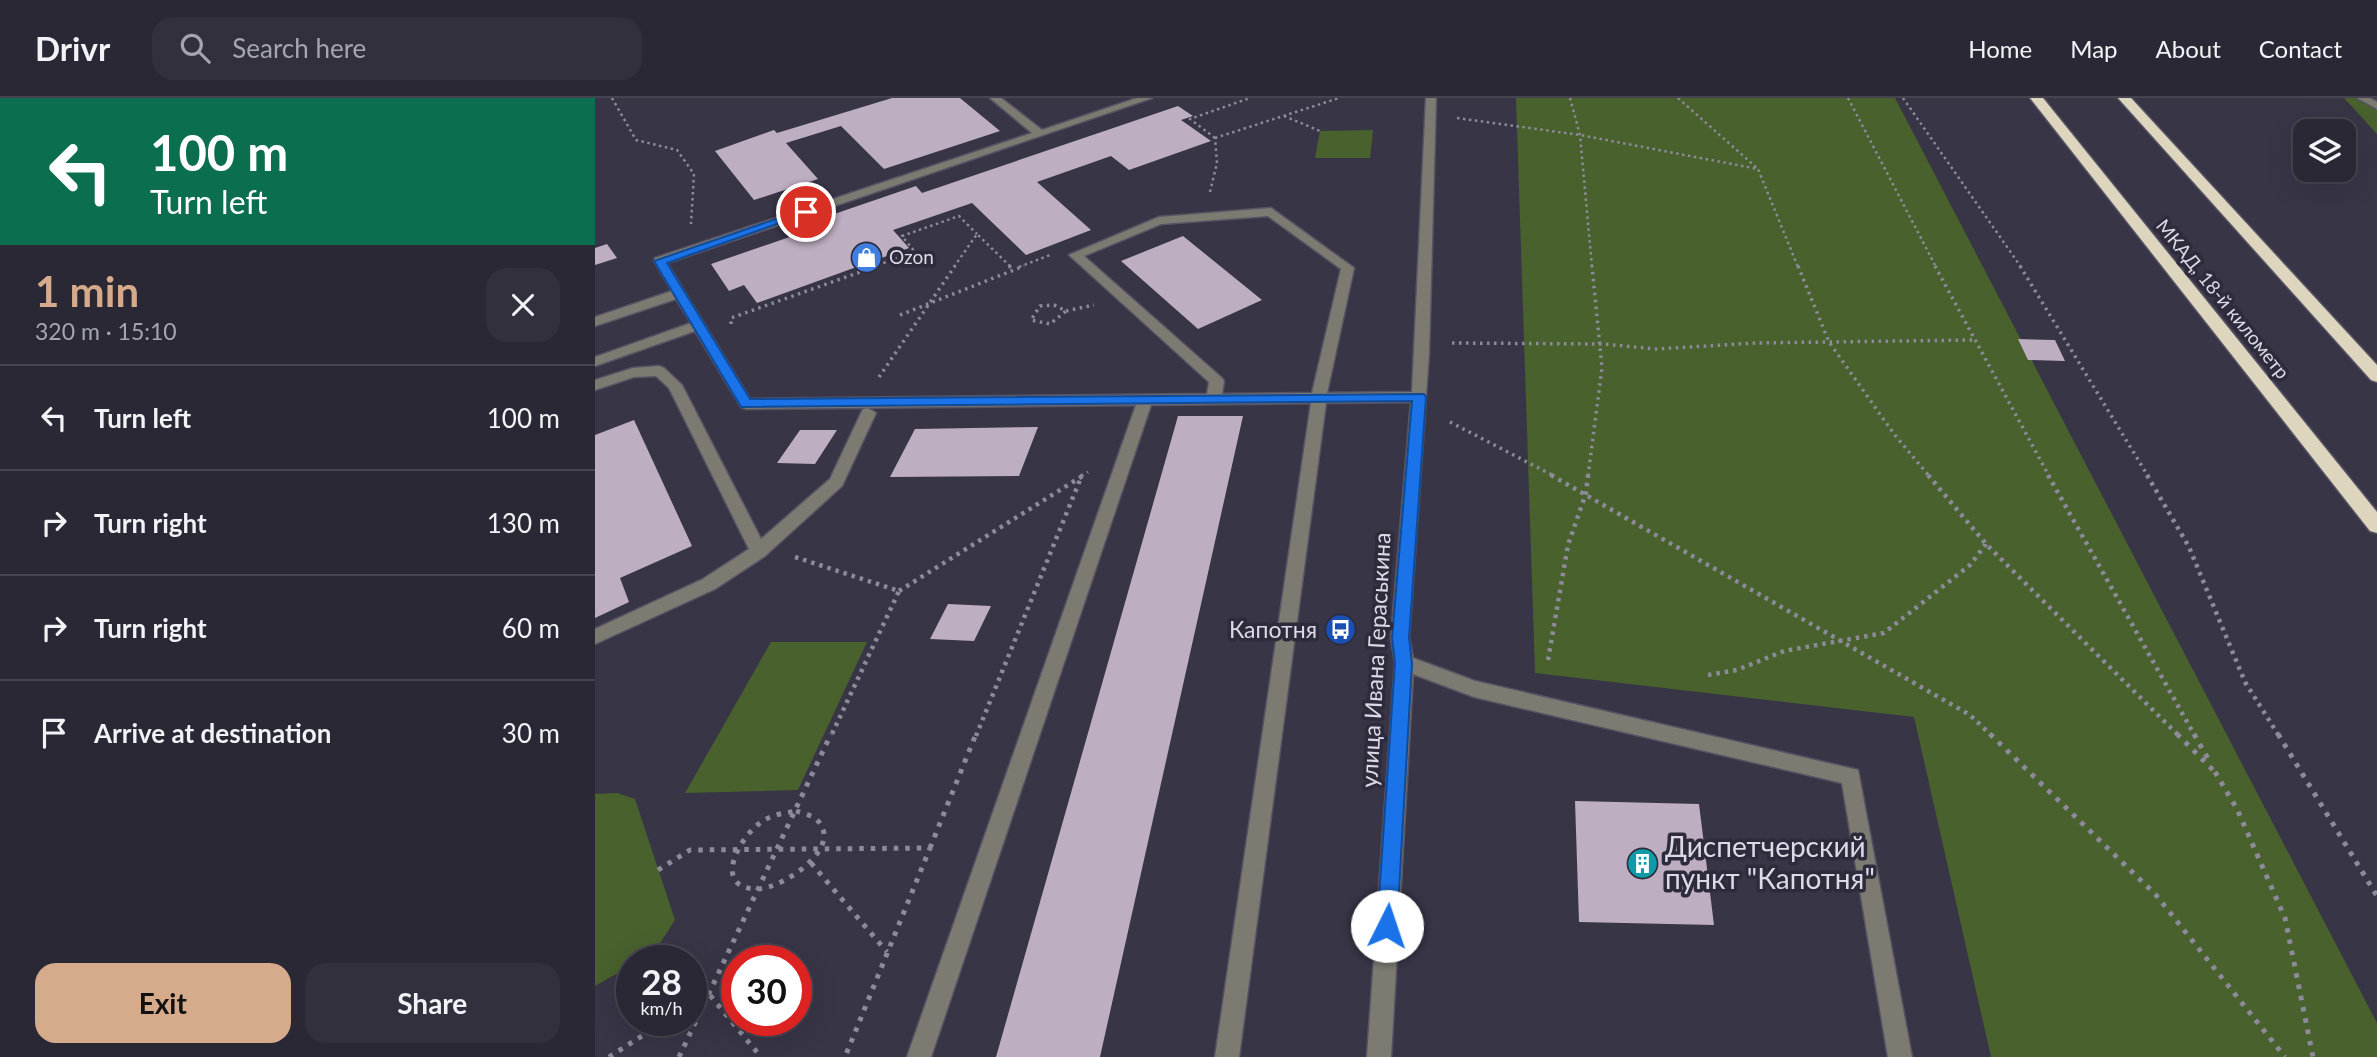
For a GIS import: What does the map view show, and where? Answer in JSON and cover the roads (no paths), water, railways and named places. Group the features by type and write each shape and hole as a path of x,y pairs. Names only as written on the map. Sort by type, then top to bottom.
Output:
{"highway":[{"name":"МКАД, 18-й километр","path":"2036,98 2377,526"},
{"path":"2124,98 2377,376"}],"street":[{"path":"995,98 1039,133"},
{"path":"1147,98 660,261 746,404 1214,397 1419,397"},
{"name":"улица Ивана Гераськина","path":"1379,1057 1403,663 1400,638 1419,397 1431,98"},
{"path":"2363,98 2377,107"},
{"path":"1214,397 1217,382 1075,255 1159,221 1271,212 1348,268 1319,396 1227,1057"},
{"path":"595,322 679,293"},
{"path":"595,362 699,325"},
{"path":"595,385 633,373 659,372 675,384 759,551"},
{"path":"919,1057 1146,398"},
{"path":"595,637 709,584 759,551 836,482 868,413"},
{"path":"1403,663 1474,689 1850,776 1900,1057"}],"place":[{"name":"Ozon","path":"866,257"},
{"name":"Капотня","path":"1340,630"},
{"name":"Диспетчерский пункт \"Капотня\"","path":"1642,863"}]}
